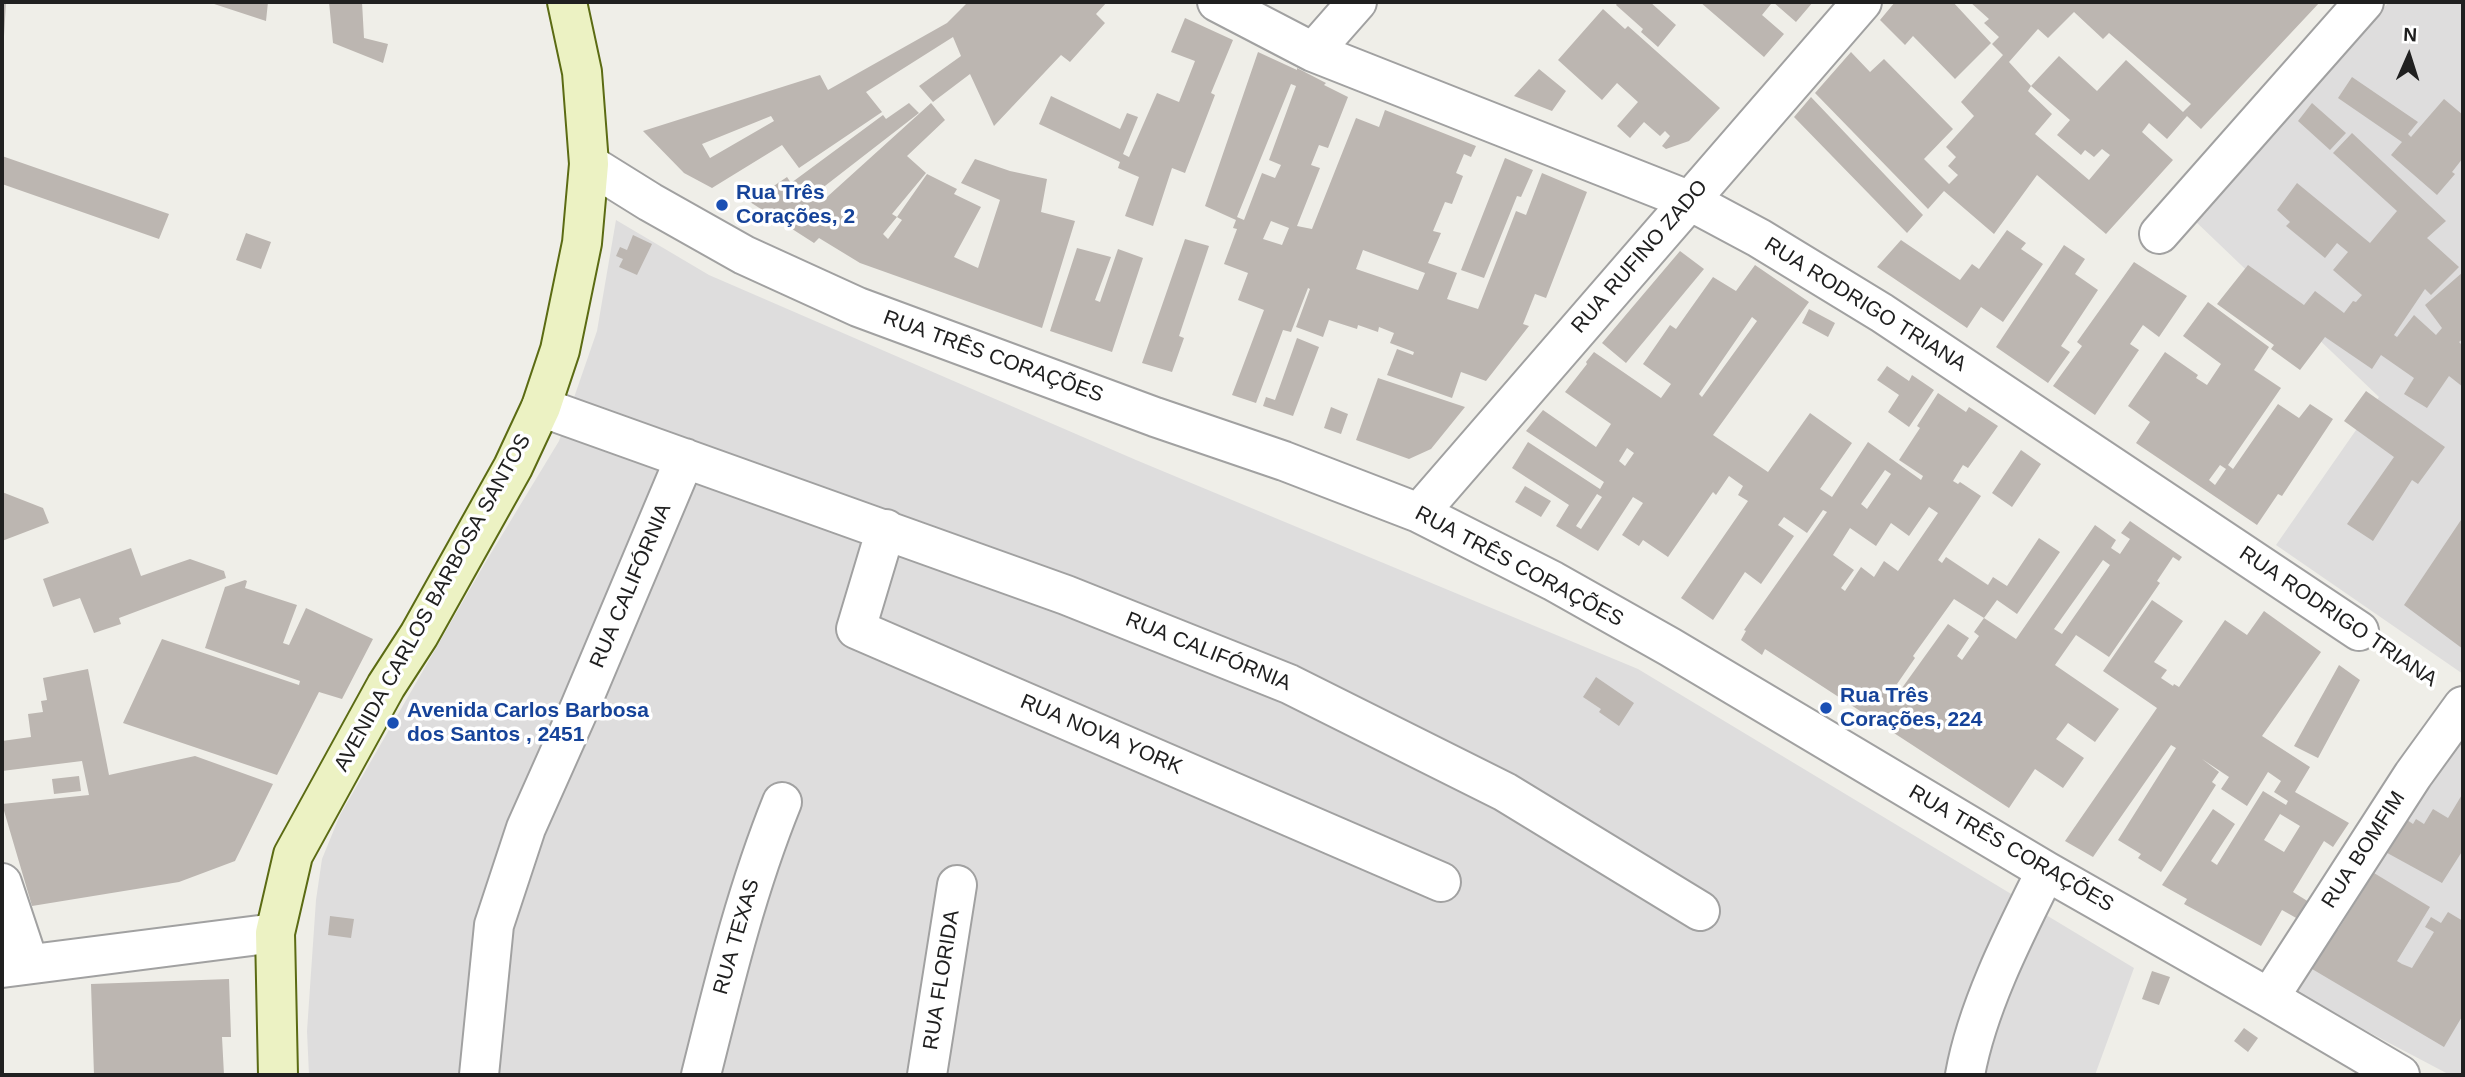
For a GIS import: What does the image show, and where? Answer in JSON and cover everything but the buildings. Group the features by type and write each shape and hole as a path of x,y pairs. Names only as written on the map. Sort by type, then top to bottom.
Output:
{"main road":[{"name":"AVENIDA CARLOS BARBOSA SANTOS","path":"278,1075 275,933 293,855 373,709 419,635 513,467 541,407 560,350 582,243 589,164 582,72 567,2"}],"street":[{"name":"RUA RODRIGO TRIANA","path":"1217,2 1313,52 1688,200 1759,238 1882,313 2359,631"},
{"path":"1313,52 1357,2"},
{"name":"RUA RUFINO ZADO","path":"1419,513 1862,2"},
{"path":"2159,234 2364,2"},
{"name":"RUA TRÊS CORAÇÕES","path":"589,164 650,202 744,254 858,307 1155,417 1284,461 1419,513 1553,581 1670,647 2046,871 2400,1075"},
{"name":"RUA CALIFÓRNIA","path":"541,407 1066,595 1289,684 1505,792 1700,911"},
{"name":"RUA CALIFÓRNIA","path":"479,1075 494,925 526,828 685,458"},
{"name":"RUA NOVA YORK","path":"886,529 856,629 1441,882"},
{"name":"RUA BOMFIM","path":"2269,998 2407,785 2452,696"},
{"name":"RUA TEXAS","path":"701,1075 748,896 782,802"},
{"path":"1965,1075 1991,989 2046,871"},
{"path":"2,883 15,966 275,933"},
{"name":"RUA FLORIDA","path":"927,1075 957,885"}],"path":[{"name":"RUA RODRIGO TRIANA","path":"2359,631 2452,696"}],"shaded area":[{"path":"2389,2 2463,2 2463,674 2276,545 2379,397 2194,220"},
{"path":"616,220 709,275 1136,460 1638,669 2134,968 2095,1075 309,1075 307,1031 316,900 322,859 340,815 485,563 559,441 597,331"},
{"path":"2463,710 2463,1075 2450,1075 2283,987"}],"place":[{"name":"Rua Três Corações, 2","path":"722,205"},
{"name":"Rua Três Corações, 224","path":"1826,708"},
{"name":"Avenida Carlos Barbosa dos Santos , 2451","path":"393,723"}]}
